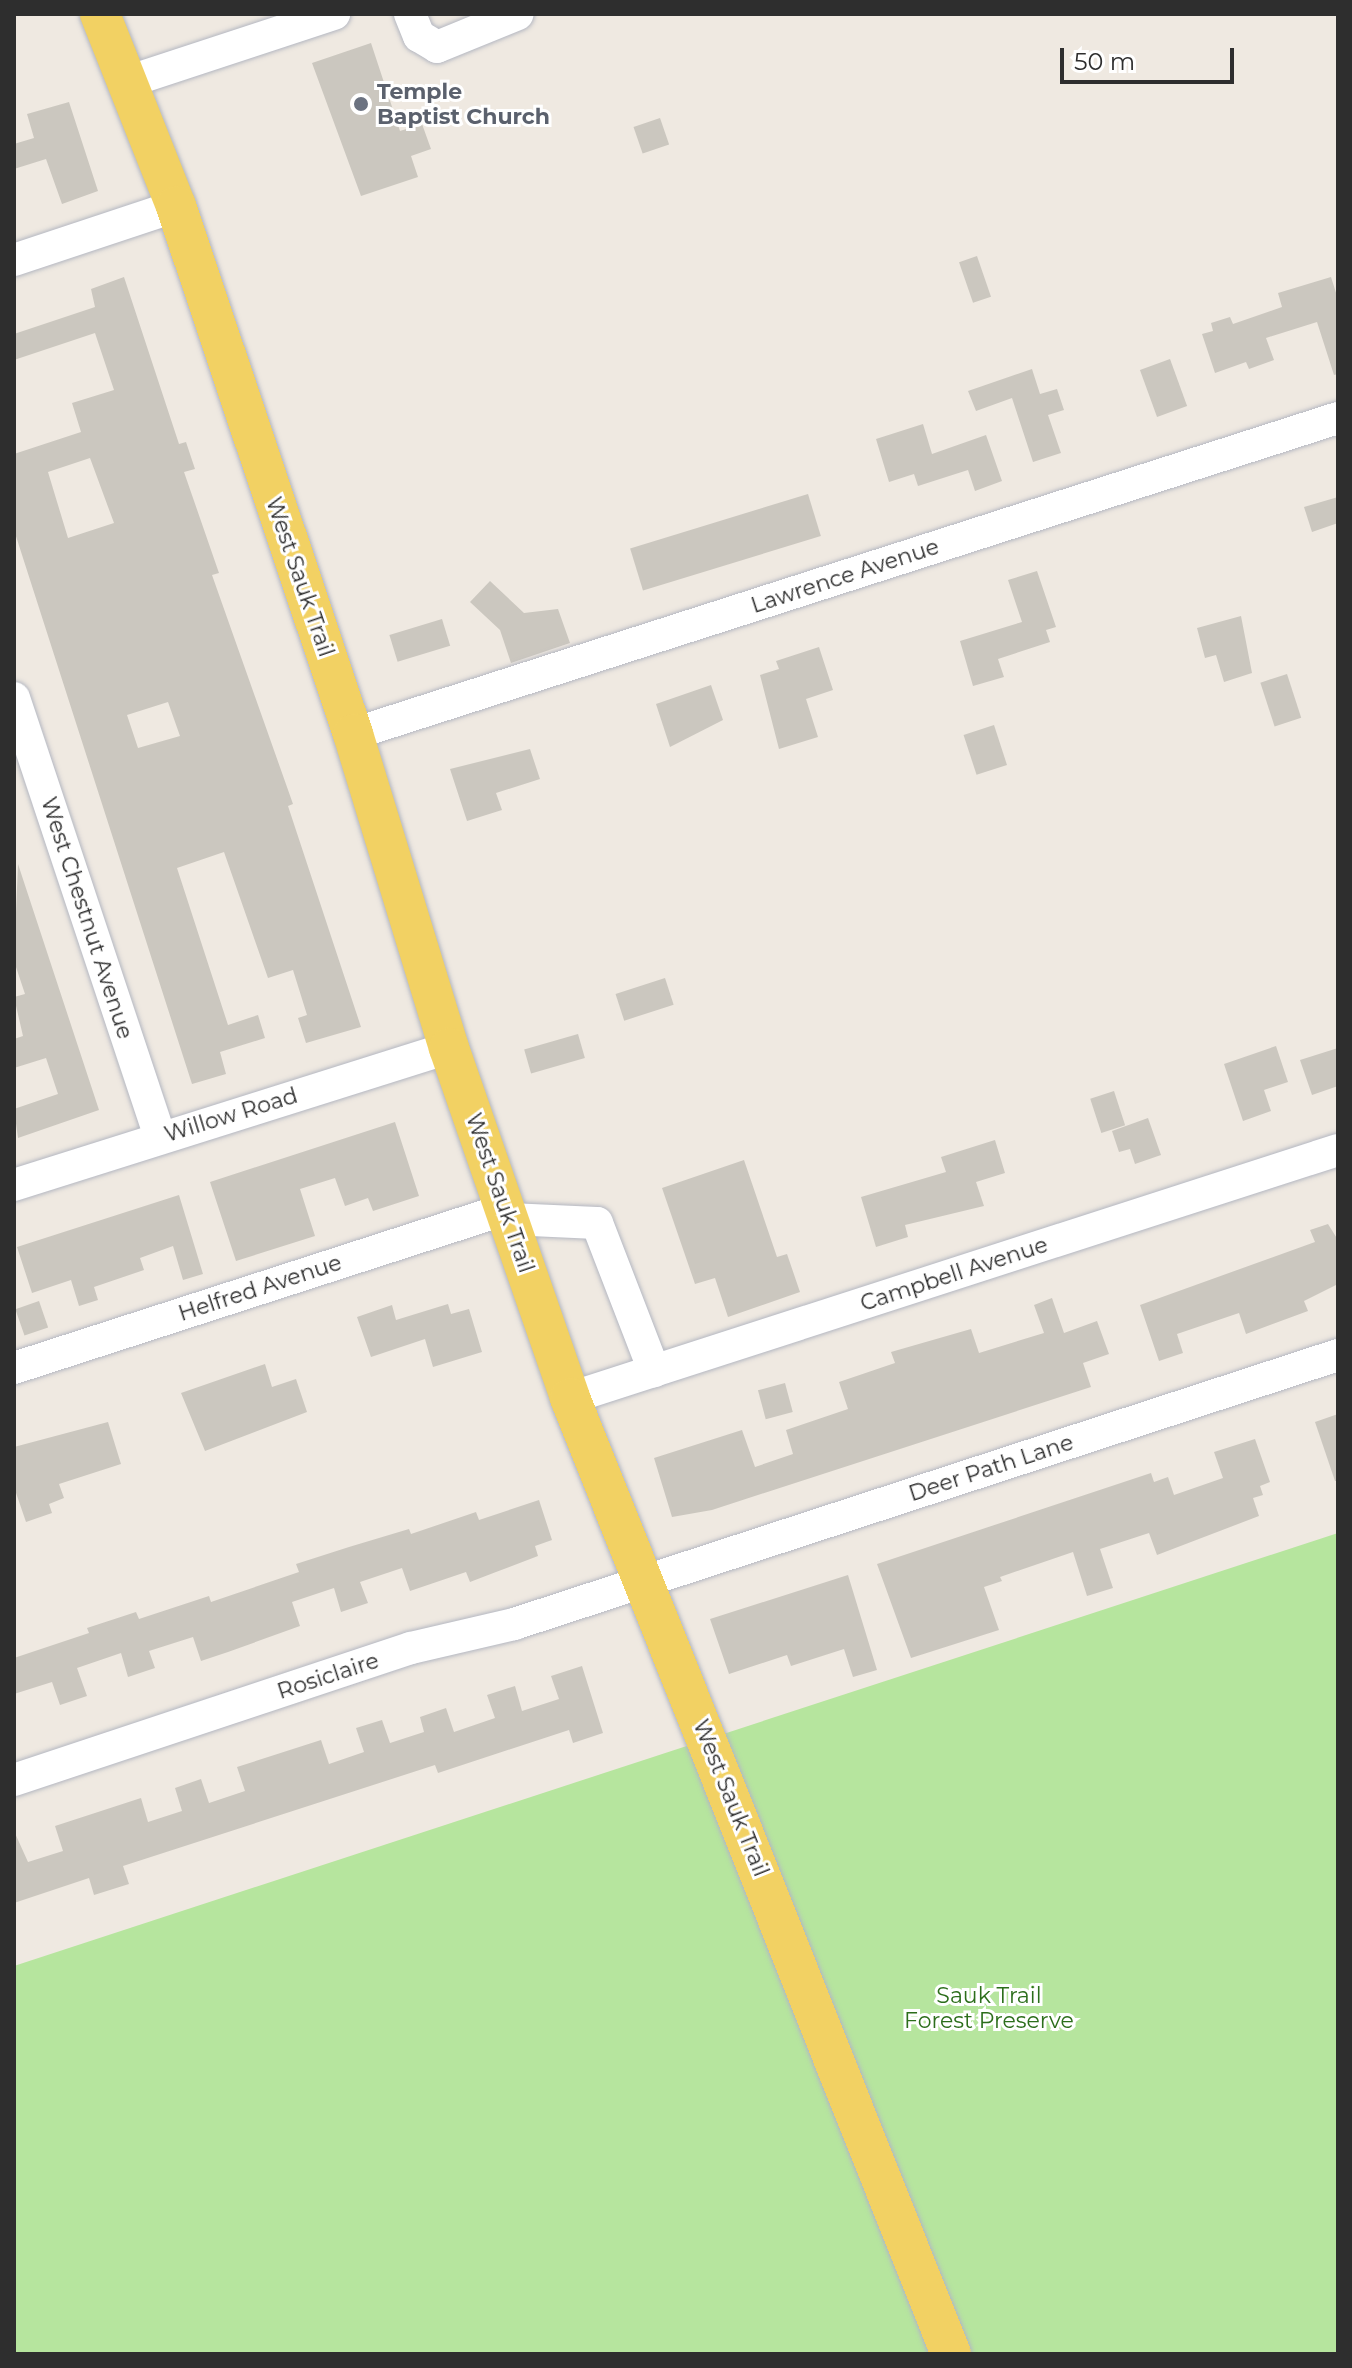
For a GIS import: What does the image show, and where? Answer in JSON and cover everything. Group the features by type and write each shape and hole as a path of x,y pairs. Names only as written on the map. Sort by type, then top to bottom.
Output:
{"main road":[{"name":"West Sauk Trail","path":"100,14 130,81 176,206 353,734 449,1048 570,1398 951,2354"}],"street":[{"path":"130,81 269,24 334,14"},
{"path":"410,14 419,36 437,47 518,14"},
{"path":"14,260 176,206"},
{"name":"Lawrence Avenue","path":"353,734 1338,418"},
{"name":"West Chestnut Avenue","path":"14,698 160,1137"},
{"name":"Willow Road","path":"14,1185 449,1048"},
{"name":"Campbell Avenue","path":"570,1398 1338,1150"},
{"path":"508,1214 597,1223 654,1371"},
{"name":"Helfred Avenue","path":"14,1368 508,1214"},
{"name":"Deer Path Lane","path":"645,1582 1338,1355"},
{"name":"Rosiclaire","path":"14,1780 411,1648 514,1624 645,1582"}],"green space":[{"name":"Sauk Trail Forest Preserve","path":"1338,1533 1338,2354 14,2354 14,1966"}],"building":[{"name":"Temple Baptist Church","path":"371,43 400,131 422,124 431,149 411,156 418,177 361,196 312,63"},
{"path":"69,102 98,191 62,204 46,159 14,169 14,144 34,138 27,114"},
{"path":"660,118 669,144 643,154 634,127"},
{"path":"977,256 991,297 973,303 959,262"},
{"path":"124,277 179,444 186,442 195,469 184,472 219,573 212,575 293,804 288,806 361,1027 306,1043 298,1018 307,1015 293,970 268,978 224,852 177,868 228,1025 258,1015 265,1038 220,1052 226,1074 192,1084 14,530 14,454 81,432 72,403 114,390 95,333 14,360 14,334 95,307 91,289","holes":["90,458 114,523 68,538 48,472","168,702 180,736 138,748 127,715"]},
{"path":"1331,277 1338,299 1338,374 1334,375 1317,322 1266,338 1274,360 1249,369 1246,362 1215,373 1202,334 1213,331 1211,323 1230,317 1233,324 1282,307 1278,293"},
{"path":"1170,359 1187,406 1157,417 1140,370"},
{"path":"1032,369 1040,394 1057,389 1064,410 1048,415 1061,453 1033,462 1012,398 976,411 968,391"},
{"path":"923,424 932,454 986,435 1002,481 975,491 968,470 918,486 914,474 889,482 876,439"},
{"path":"808,494 821,536 643,590 630,548"},
{"path":"1338,497 1338,523 1312,532 1304,507"},
{"path":"1037,571 1056,627 1046,630 1050,642 998,659 1004,677 973,686 960,641 1022,622 1008,580"},
{"path":"490,581 524,613 558,609 570,643 511,663 500,630 470,602"},
{"path":"1241,616 1252,673 1224,682 1216,655 1205,658 1197,628"},
{"path":"442,619 450,646 398,662 389,635"},
{"path":"819,647 833,690 806,699 818,737 779,749 760,675 779,669 776,661"},
{"path":"1287,674 1301,718 1275,726 1260,683"},
{"path":"711,685 723,720 670,747 656,704"},
{"path":"994,725 1007,765 977,775 964,735"},
{"path":"530,749 540,779 496,793 502,810 467,821 450,769"},
{"path":"18,864 99,1110 18,1138 14,1109 58,1094 46,1058 14,1068 14,1039 23,1036 14,997 25,994 14,961"},
{"path":"665,978 674,1005 624,1021 616,994"},
{"path":"578,1034 585,1058 531,1073 524,1049"},
{"path":"1276,1046 1288,1082 1264,1090 1271,1111 1243,1121 1224,1064"},
{"path":"1338,1048 1338,1086 1312,1095 1300,1060"},
{"path":"1114,1091 1125,1125 1101,1133 1090,1099"},
{"path":"1148,1118 1161,1155 1135,1164 1130,1149 1119,1152 1112,1131"},
{"path":"395,1122 419,1196 373,1211 368,1198 345,1206 335,1178 300,1189 315,1236 236,1261 210,1182"},
{"path":"995,1140 1005,1173 976,1182 984,1206 905,1225 908,1237 876,1247 861,1197 946,1172 941,1157"},
{"path":"744,1160 777,1257 787,1254 800,1292 728,1317 715,1278 695,1284 662,1188"},
{"path":"179,1195 203,1274 183,1280 173,1246 140,1258 144,1270 94,1287 98,1300 79,1306 71,1280 32,1293 17,1247"},
{"path":"1328,1224 1338,1240 1338,1284 1304,1301 1308,1311 1246,1334 1239,1313 1177,1334 1183,1353 1159,1361 1140,1305 1315,1242 1310,1230"},
{"path":"1052,1298 1064,1333 1097,1321 1109,1354 1083,1363 1091,1387 712,1510 672,1517 654,1458 742,1430 755,1467 793,1454 786,1430 848,1409 839,1382 895,1363 891,1352 971,1329 979,1353 1044,1333 1034,1305"},
{"path":"39,1301 48,1327 24,1336 15,1309"},
{"path":"448,1304 451,1314 469,1309 482,1352 433,1367 425,1339 371,1357 357,1317 392,1305 396,1320"},
{"path":"265,1364 272,1387 296,1379 307,1412 205,1451 181,1393"},
{"path":"785,1383 793,1412 766,1419 758,1390"},
{"path":"1338,1414 1338,1481 1335,1481 1315,1422"},
{"path":"108,1422 121,1464 59,1484 64,1498 49,1504 52,1513 26,1522 14,1487 14,1447"},
{"path":"1255,1439 1270,1482 1260,1486 1263,1495 1253,1498 1259,1516 1157,1555 1149,1533 1100,1549 1113,1588 1087,1596 1073,1552 1000,1577 1002,1581 984,1587 999,1630 911,1658 877,1564 1151,1473 1154,1482 1168,1477 1174,1495 1223,1478 1214,1452"},
{"path":"539,1500 552,1540 535,1546 538,1556 470,1582 466,1572 410,1591 402,1568 360,1582 368,1603 341,1612 334,1588 292,1602 300,1626 201,1661 193,1637 149,1651 155,1668 128,1677 121,1653 77,1668 87,1696 60,1705 52,1682 14,1694 14,1658 89,1633 87,1628 136,1612 139,1619 209,1596 211,1602 299,1572 296,1564 349,1547 409,1529 411,1534 476,1512 479,1520"},
{"path":"848,1575 877,1670 853,1677 844,1649 791,1666 787,1655 729,1674 710,1619"},
{"path":"582,1666 603,1733 573,1743 569,1730 438,1773 435,1765 123,1866 129,1884 94,1895 89,1878 14,1903 14,1831 28,1862 63,1851 55,1826 141,1798 148,1822 182,1811 175,1788 201,1779 209,1803 245,1791 237,1767 321,1740 329,1764 364,1752 356,1728 382,1720 390,1743 424,1732 420,1717 446,1708 454,1732 495,1718 487,1695 515,1686 522,1711 559,1699 551,1676"}],"place":[{"name":"Temple Baptist Church","path":"361,104"}]}
